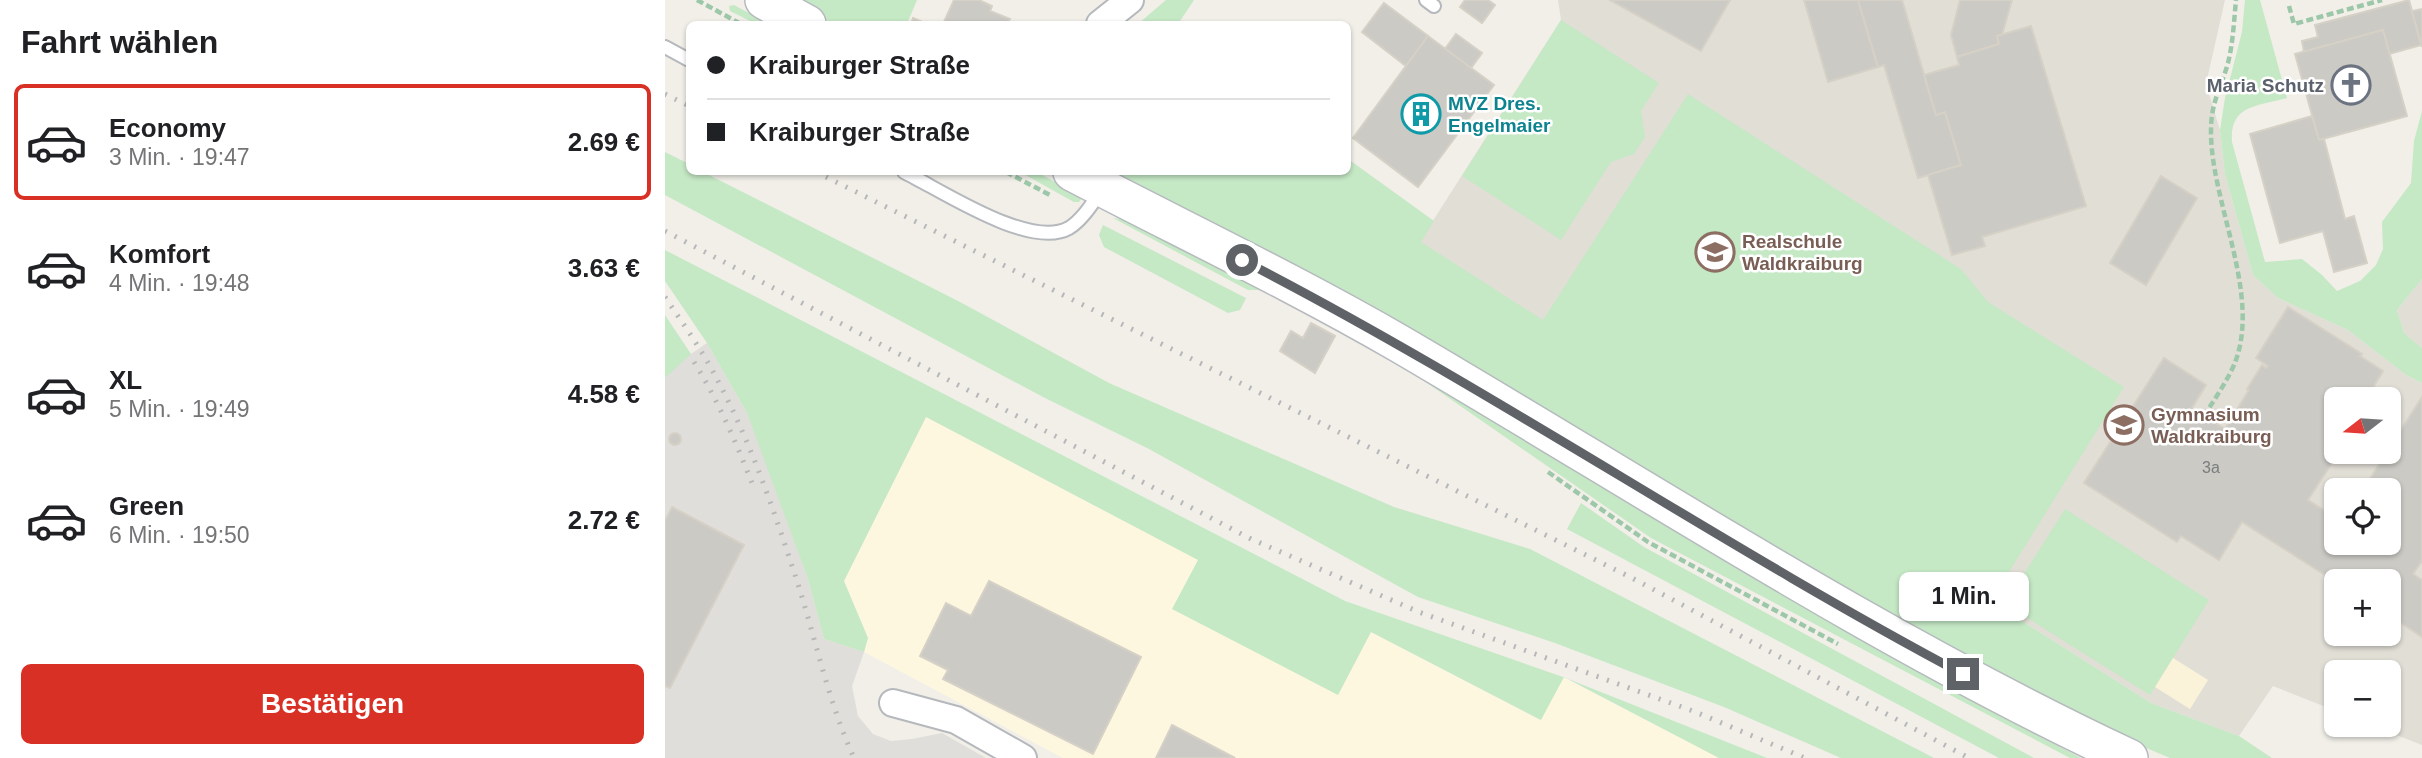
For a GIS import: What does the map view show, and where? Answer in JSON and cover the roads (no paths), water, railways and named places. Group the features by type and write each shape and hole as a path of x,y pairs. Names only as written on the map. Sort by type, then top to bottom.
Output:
{"main road":[{"path":"764,0 802,21"},
{"path":"1088,180 1335,307 1761,561 1918,650 2129,758"}],"street":[{"path":"1104,21 1130,0"},
{"path":"893,704 956,720 1023,758"}],"lane":[{"path":"665,47 686,58"},
{"path":"910,175 1011,227 1035,233 1056,233 1070,228 1086,212 1088,180"}],"railway":[{"path":"665,94 686,104"},
{"path":"822,175 1632,578 1969,758"},
{"path":"665,231 1251,539 1419,612 1693,711 1805,758"},
{"path":"665,297 713,372 752,455 797,581 837,715 854,758"},
{"path":"694,362 727,424 754,488"}],"place":[{"name":"Maria Schutz","path":"2351,85"},
{"name":"MVZ Dres. Engelmaier","path":"1421,114"},
{"name":"Realschule Waldkraiburg","path":"1715,252"},
{"name":"Gymnasium Waldkraiburg","path":"2124,425"}]}
